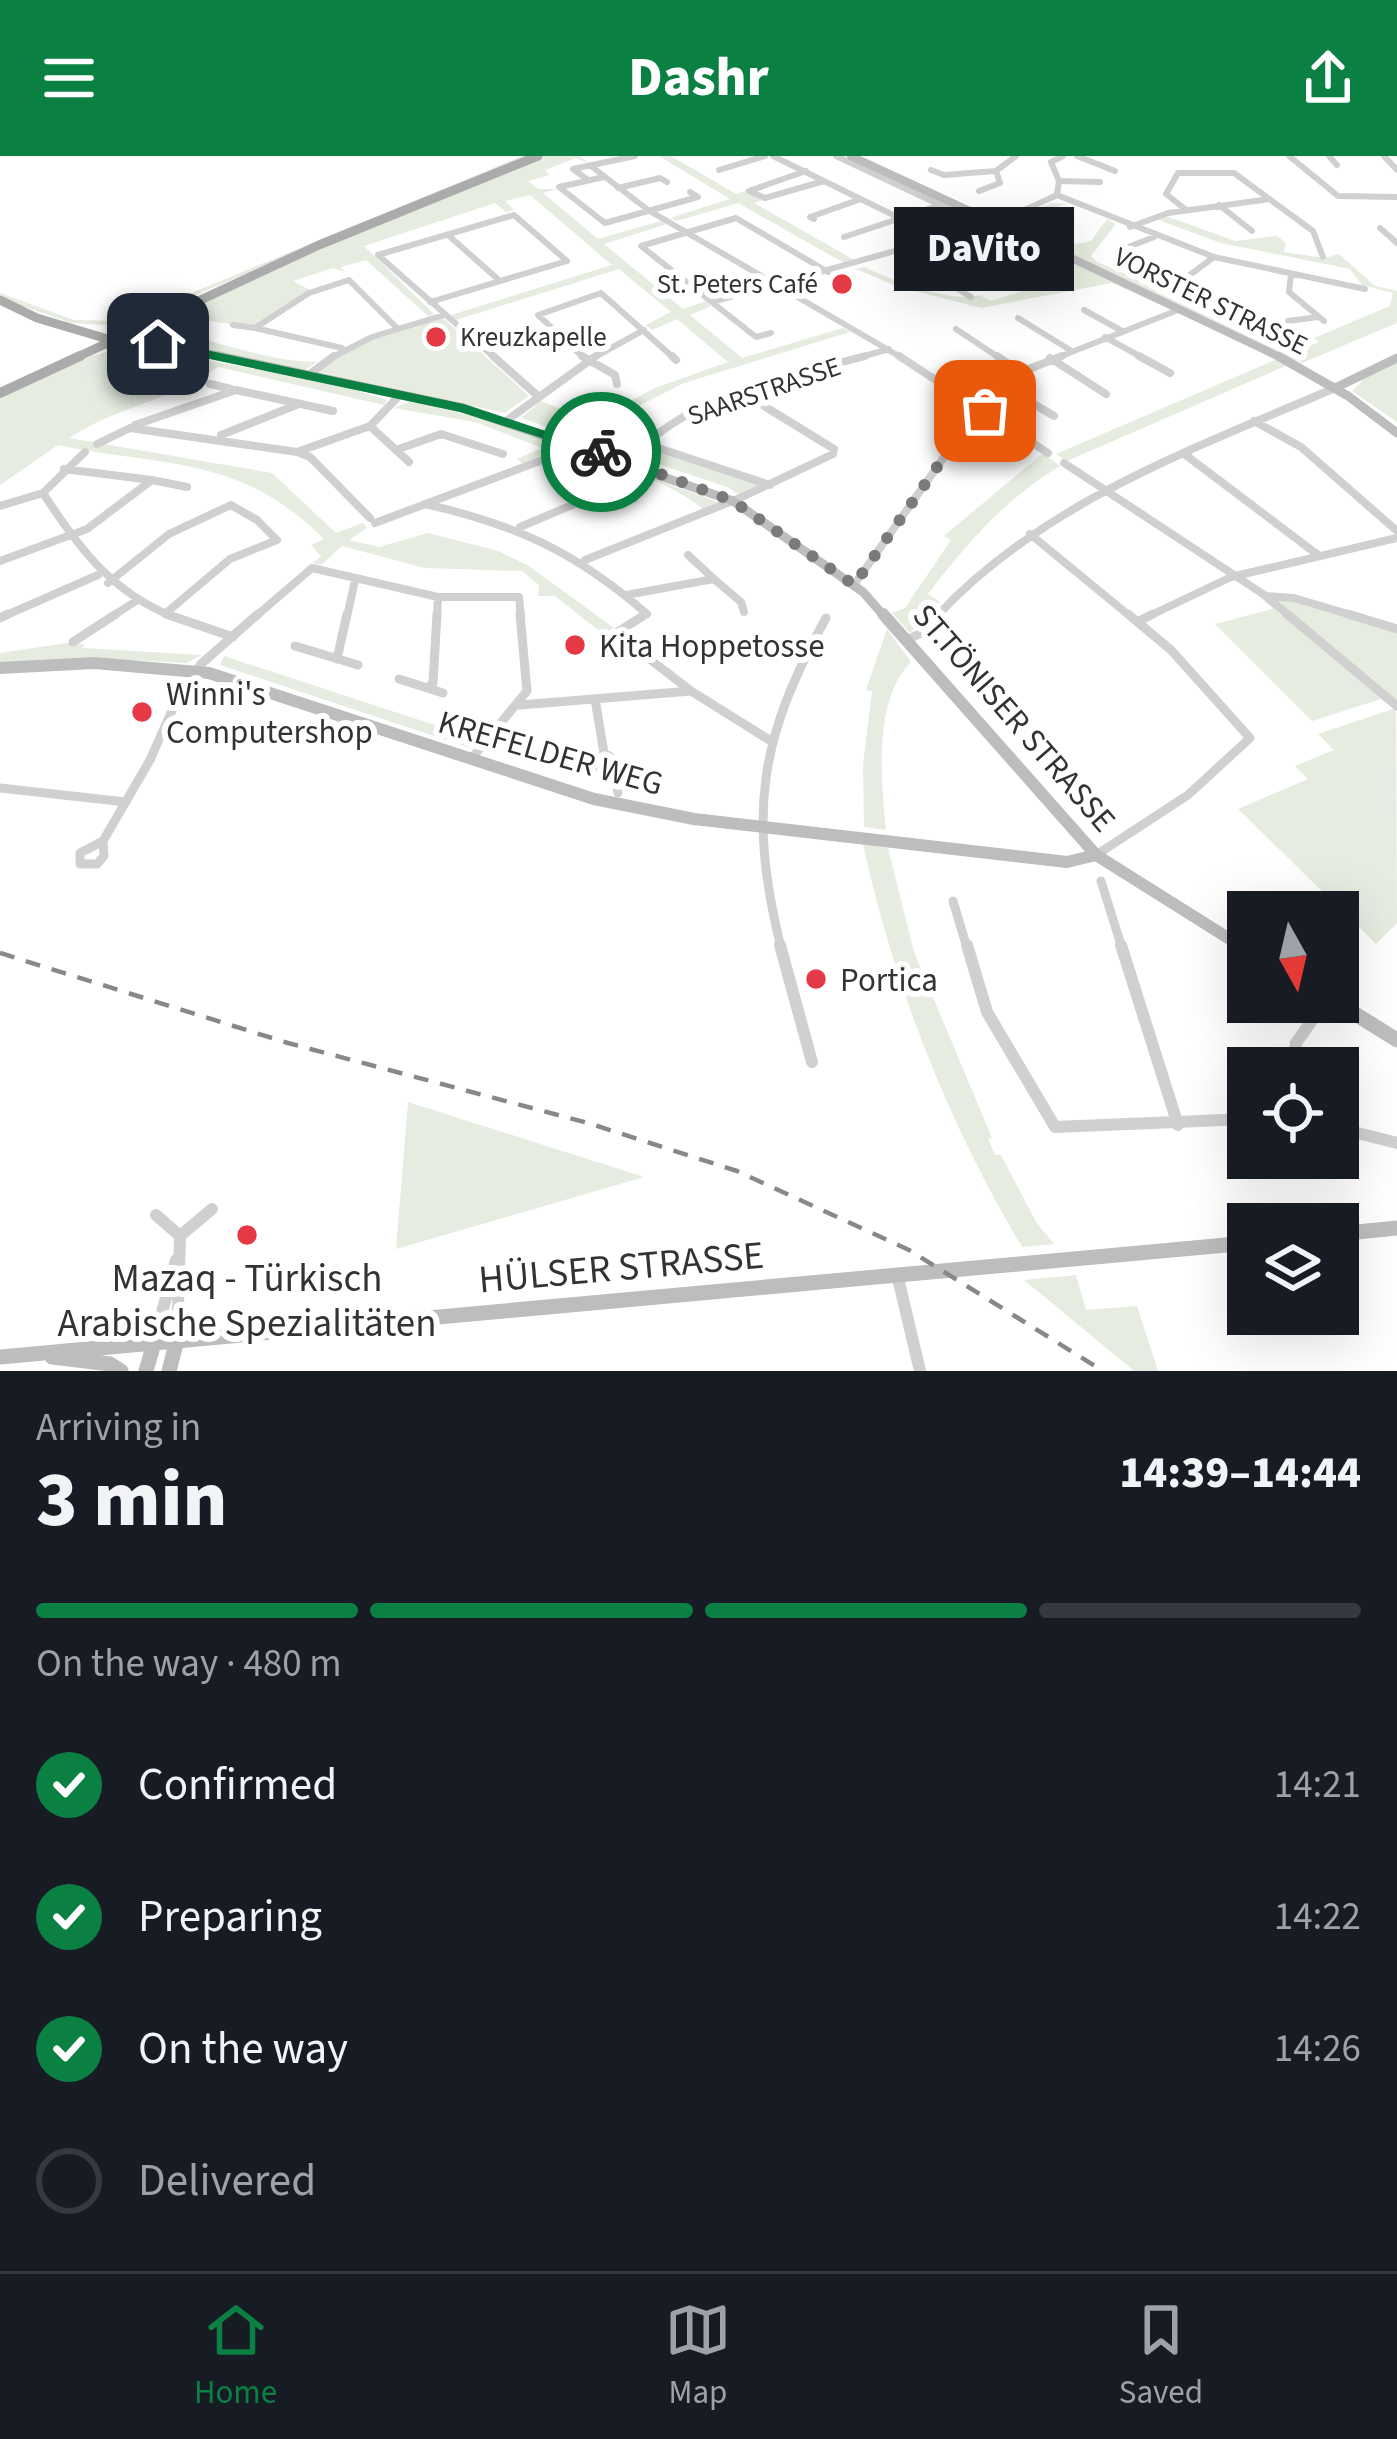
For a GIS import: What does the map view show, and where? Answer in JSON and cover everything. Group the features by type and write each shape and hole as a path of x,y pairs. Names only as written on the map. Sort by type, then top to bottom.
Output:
{"main road":[{"path":"0,393 337,237 538,156"},
{"name":"VORSTER STRASSE","path":"851,156 988,222 1003,223 1335,388 1395,429"},
{"name":"ST.TÖNISER STRASSE","path":"0,300 116,337 506,421 733,501 854,585 1096,855 1227,938"},
{"name":"ST.TÖNISER STRASSE","path":"26,312 95,329 134,345 195,353"},
{"path":"95,329 148,322"},
{"path":"91,349 134,345"},
{"path":"1335,388 1397,358"},
{"name":"KREFELDER WEG","path":"0,668 94,662 196,670 237,679 594,799 758,827 1067,862 1096,855"},
{"path":"1359,1016 1397,1040"},
{"path":"1359,1232 1397,1228"},
{"name":"HÜLSER STRASSE","path":"0,1357 1227,1245"},
{"path":"169,1371 177,1340"},
{"path":"146,1371 154,1342"},
{"path":"27,1355 110,1364 121,1371"}],"street":[{"path":"588,180 573,169 635,156"},
{"path":"719,170 769,156 1034,284"},
{"path":"836,156 974,221"},
{"path":"931,170 944,175 996,171 1016,156"},
{"path":"1058,196 1059,182 1048,160 1064,156"},
{"path":"1077,156 1115,171"},
{"path":"1289,156 1338,196 1397,197"},
{"path":"1329,156 1337,165"},
{"path":"1384,156 1397,156"},
{"path":"1384,156 1396,168"},
{"path":"591,166 648,210 853,326 1048,453"},
{"path":"806,171 749,191 765,198 824,181"},
{"path":"979,191 1000,183 996,171"},
{"path":"1185,209 1166,194 1178,173 1234,173 1313,231 1323,257"},
{"path":"604,177 559,187 604,223 698,196 690,192"},
{"path":"618,188 660,178 667,182"},
{"path":"1059,182 1100,182"},
{"path":"1003,223 1058,196 1214,257 1364,289"},
{"path":"1130,227 1185,209 1270,199"},
{"path":"814,219 810,217 861,200"},
{"path":"850,241 844,238 940,205"},
{"path":"1219,206 1252,231"},
{"path":"430,302 567,261 514,215 378,255 444,315 538,396"},
{"path":"771,332 756,337 640,246 736,218 828,272"},
{"path":"712,302 946,241 988,222"},
{"path":"1397,227 1380,228 1397,243"},
{"path":"448,235 500,281"},
{"path":"1154,237 1118,251 1183,280 1214,257"},
{"path":"901,254 971,297"},
{"path":"1288,321 1321,319 1289,292 1291,274"},
{"path":"255,328 309,293 345,277 398,328"},
{"path":"617,384 615,375 587,362 538,315 541,311 601,292 676,360"},
{"path":"1084,310 1122,331"},
{"path":"963,395 1178,310"},
{"path":"307,376 342,349 444,315"},
{"path":"1018,318 1070,350"},
{"path":"233,325 342,349"},
{"path":"956,329 1019,371"},
{"path":"506,421 587,362 644,330"},
{"path":"1105,338 1170,373"},
{"name":"SAARSTRASSE","path":"770,485 646,444 690,415 742,393 890,349"},
{"path":"1050,358 1106,394"},
{"path":"994,381 1054,416"},
{"path":"210,384 333,411"},
{"path":"904,641 923,632 968,584 1030,534 1183,453 1335,388"},
{"path":"97,444 236,390"},
{"path":"854,585 980,406 1012,390"},
{"path":"585,560 733,501 833,454 834,448 742,393"},
{"path":"297,452 370,426 399,395"},
{"path":"216,437 299,404"},
{"path":"1254,422 1301,447 1397,535"},
{"path":"370,426 409,462"},
{"path":"130,428 297,452 310,457 372,520 553,456"},
{"path":"429,431 503,454"},
{"path":"396,449 440,434"},
{"path":"0,506 43,494 85,452"},
{"path":"1183,453 1318,555"},
{"path":"1064,464 1231,578 1266,596 1397,706"},
{"path":"64,470 188,487"},
{"path":"577,479 634,498"},
{"path":"0,561 70,537 152,480"},
{"path":"520,527 610,490"},
{"path":"43,494 108,583 136,602 233,637"},
{"path":"108,583 169,534 231,505 257,520 277,540 230,559 166,614"},
{"path":"425,505 520,527 585,560 645,615 616,633 691,691 771,741"},
{"path":"1030,534 1138,621 1250,738 1188,795 1096,855"},
{"path":"1138,621 1231,578 1397,535"},
{"path":"688,555 741,602 744,612"},
{"path":"103,842 196,670 311,568 438,597 519,597 526,692 472,758"},
{"path":"0,618 98,575"},
{"path":"626,595 714,579"},
{"path":"337,659 355,580"},
{"path":"1266,596 1294,598 1397,629"},
{"path":"423,687 434,672 438,597"},
{"path":"73,642 136,602"},
{"path":"812,1063 775,935 758,827 771,741 788,686 826,618"},
{"path":"325,655 344,642"},
{"path":"295,646 358,665"},
{"path":"399,679 443,694"},
{"path":"520,705 691,691"},
{"path":"589,772 604,753 595,699"},
{"path":"604,753 612,758 618,793"},
{"path":"0,788 126,802"},
{"path":"1101,881 1178,1125"},
{"path":"953,901 987,1012 1054,1127 1227,1121"},
{"path":"1359,1134 1397,1144"},
{"path":"177,1340 180,1236 212,1209"},
{"path":"156,1215 180,1236"},
{"path":"154,1342 178,1255"},
{"path":"897,1274 920,1371"}],"shaded area":[{"path":"522,156 532,156 120,326 71,323 0,298 0,293 74,320 124,321"},
{"path":"543,156 579,156 590,164 576,158 545,170 549,175 528,181 538,189 557,189 543,193 598,239 661,221 667,224 604,244 683,309 706,301 711,306 690,315 742,358 843,328 850,332 684,383 601,425 641,440 637,444 763,485 741,496 727,487 521,418 541,401 591,422 655,388 728,362 677,319 652,330 646,325 671,312 619,269 456,320 451,315 612,265 530,195 505,201 514,210 506,212 495,203 364,246 434,314 428,316 366,260 341,267 345,272 333,268 293,281 310,290 251,327 203,320 193,328 197,338 272,357 317,362 305,370 153,338 159,334 154,331 183,315 176,313 416,206"},
{"path":"659,156 671,156 736,194 745,191 763,200 754,203 856,261 846,264 738,203 677,221 670,218 730,199"},
{"path":"1052,203 1068,204 1035,212 1038,215 1031,223 1044,236 1066,244 1091,241 1107,219 1116,224 1091,256 1097,262 1160,288 1157,292 1287,355 1319,342 1314,338 1390,306 1393,293 1362,285 1350,269 1221,243 1156,219 1166,216 1235,241 1277,236 1286,243 1284,252 1325,258 1339,254 1375,286 1397,291 1397,323 1302,363 1010,225 1018,215"},
{"path":"987,228 1011,232 1168,308 1112,283 981,308 896,286 856,269 865,267 939,294 979,295 991,301 1063,278 1070,267 996,232 975,234"},
{"path":"443,318 529,396 504,413 319,372 356,345"},
{"path":"1250,345 1288,365 1067,461 1056,454 1275,360"},
{"path":"129,346 332,383 387,400 384,405 218,367 69,438 272,473 336,533 363,523 367,528 349,540 379,547 428,533 498,551 529,566 614,628 603,634 555,596 538,596 539,585 522,571 425,568 342,546 321,565 313,563 321,556 311,545 324,539 292,512 261,492 200,469 58,445 0,485 0,396 76,360"},
{"path":"1397,361 1397,422 1352,391"},
{"path":"411,401 485,419 620,467 555,453 523,464 517,459 542,448 475,422 394,408"},
{"path":"1043,453 1060,466 1021,493 972,540 928,594 940,602 910,633 892,613 905,608 951,540 944,536"},
{"path":"636,473 718,502 704,510"},
{"path":"1242,581 1384,698 1312,721 1215,624 1273,609"},
{"path":"1293,598 1397,631 1397,703 1273,599"},
{"path":"887,629 911,662 890,697 885,719 886,830 864,827 863,765 872,691 866,690"},
{"path":"67,643 202,655 186,663 111,659 0,665 0,653"},
{"path":"224,656 480,740 470,748 220,665"},
{"path":"1396,708 1397,923 1376,944 1359,927 1359,891 1322,891 1238,809 1308,779 1295,766 1334,750 1318,734"},
{"path":"863,844 888,848 914,952 992,1138 988,1139 1054,1244 1022,1247 970,1152 907,1001"},
{"path":"408,1102 644,1177 396,1249"},
{"path":"1076,1275 1086,1310 1137,1306 1158,1371 1134,1371 1024,1280"}],"railway":[{"path":"0,953 288,1043 588,1123 737,1171 909,1250 1103,1371"}],"way so far":[{"path":"601,452 714,491 783,532 854,585 980,406 985,411"}],"place":[{"name":"St. Peters Café","path":"842,284"},
{"name":"Kreuzkapelle","path":"436,337"},
{"name":"DaVito","path":"985,411"},
{"name":"Kita Hoppetosse","path":"575,645"},
{"name":"Winni's Computershop","path":"142,712"},
{"name":"Portica","path":"816,979"},
{"name":"Mazaq - Türkisch Arabische Spezialitäten","path":"247,1235"}],"route":[{"path":"158,344 464,408 601,452"}]}
